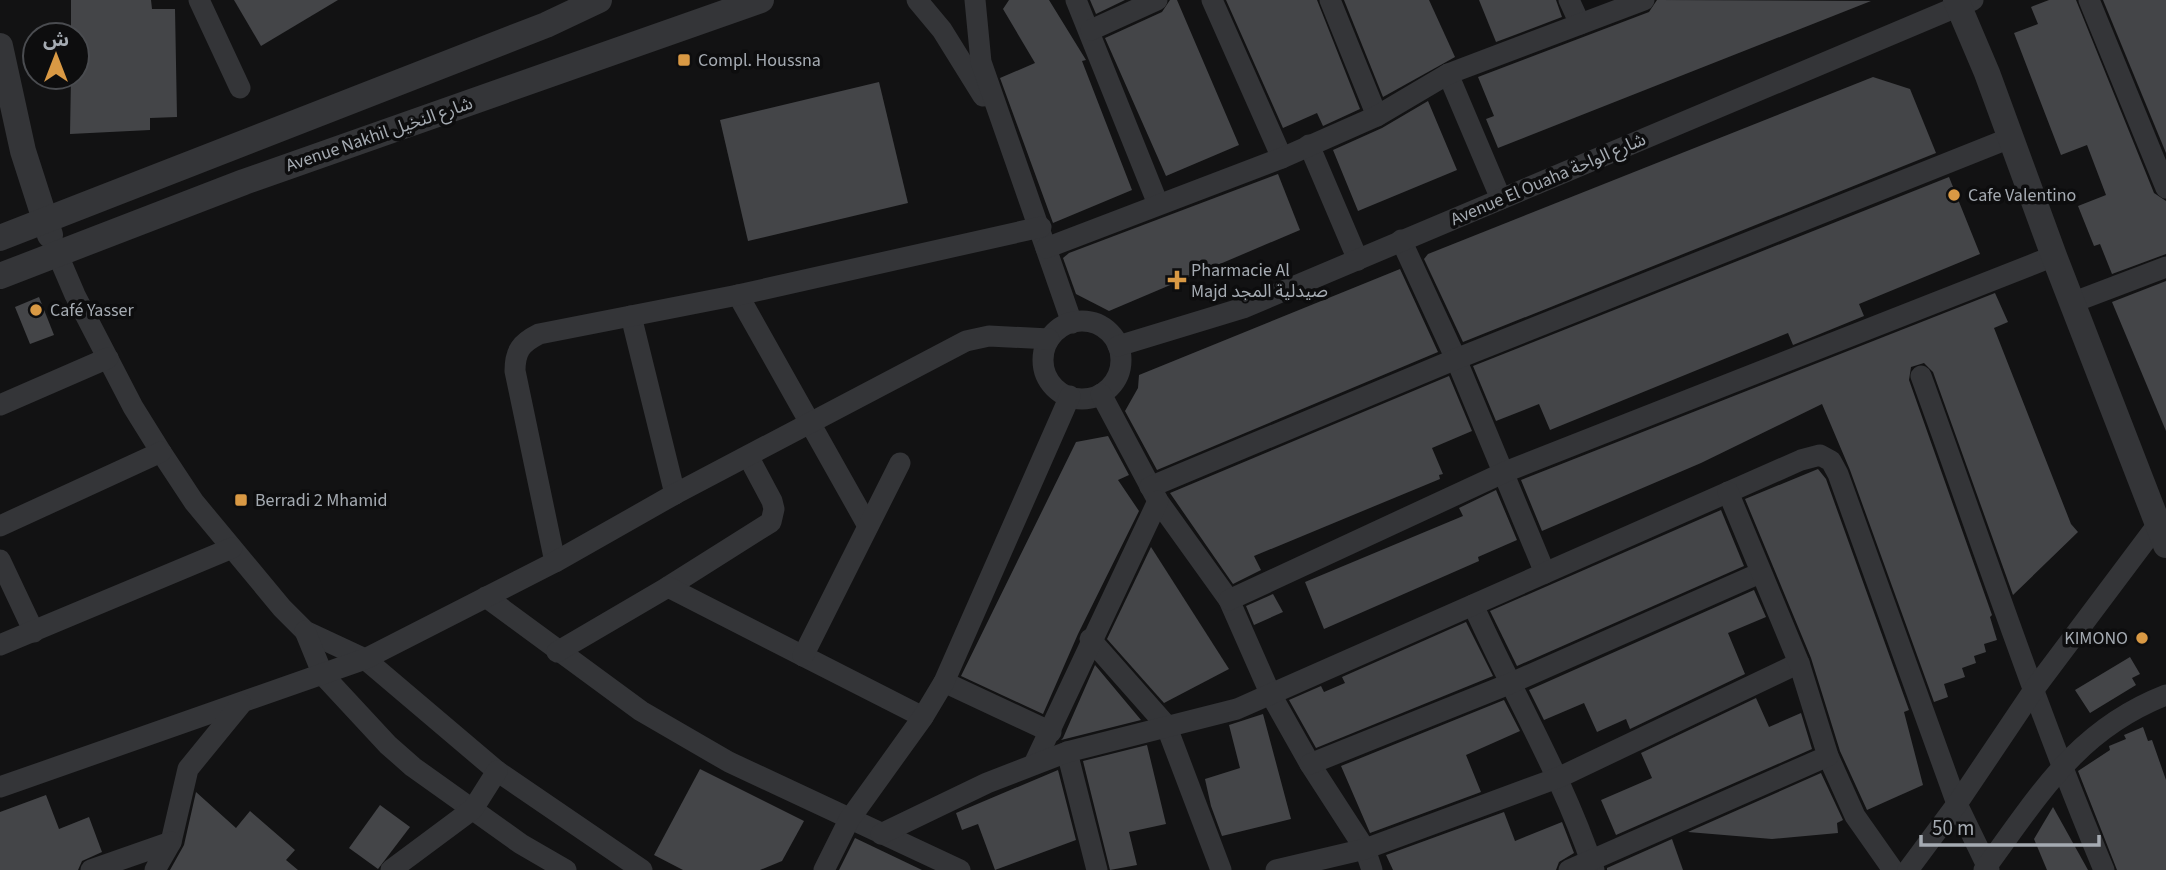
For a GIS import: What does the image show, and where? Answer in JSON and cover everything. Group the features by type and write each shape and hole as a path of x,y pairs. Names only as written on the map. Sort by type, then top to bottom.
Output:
{"street":[{"path":"199,0 240,88"},
{"path":"0,238 546,24 599,0"},
{"name":"Avenue Nakhil شارع النخيل","path":"0,276 244,181 761,0"},
{"path":"917,0 958,53 1005,136"},
{"path":"975,0 981,62 1072,323"},
{"path":"1076,0 1091,30 1158,204"},
{"path":"1091,30 1157,0"},
{"path":"1212,0 1282,158"},
{"path":"1330,0 1377,117"},
{"path":"1569,0 1580,24"},
{"path":"555,562 515,371 517,352 526,340 539,334 1044,237 1158,204 1282,158 1377,117 1448,74 1644,0"},
{"path":"2089,0 2166,188"},
{"path":"1908,870 1957,804 2035,688 2162,535 2054,256 1962,2"},
{"name":"Avenue El Ouaha شارع الواحة","path":"1118,346 1243,308 1962,2"},
{"path":"0,46 6,112 57,253 133,407 194,502 304,631 323,676 388,745 521,844 566,870"},
{"path":"1448,74 1501,199"},
{"path":"1034,764 1051,732 1154,494 1456,359 2010,138"},
{"path":"1309,145 1358,260"},
{"path":"1401,240 1505,472 1545,573"},
{"path":"1229,600 1505,472 2054,256"},
{"path":"2074,302 2166,267"},
{"path":"738,295 868,526"},
{"path":"631,316 675,494"},
{"path":"1085,321 1102,327 1118,346 1118,373 1101,394 1087,398 1070,396 1056,388 1046,375 1044,354 1049,339 1061,328 1072,323 1085,321"},
{"path":"0,787 323,676 365,659 555,562 675,494 966,341 989,336 1049,339"},
{"path":"0,405 108,358"},
{"path":"1921,376 2035,688 2060,766 2104,870"},
{"path":"1101,394 1154,494 1229,600 1270,693 1310,764 1365,849 1372,870"},
{"path":"824,870 849,820 923,717 944,682 1070,396"},
{"path":"0,526 161,452"},
{"path":"881,834 941,803 1068,752 1237,709 1808,457 1821,455 1831,461 1957,804 1987,868 2060,766 2098,732 2135,709 2166,695"},
{"path":"557,652 771,522 774,509 772,501 748,456"},
{"path":"803,656 901,463"},
{"path":"1728,492 1799,663 1828,756 1855,816 1893,870"},
{"path":"0,645 232,548"},
{"path":"0,560 34,632"},
{"path":"1310,764 1509,684 1760,573"},
{"path":"668,587 923,717"},
{"path":"486,597 557,652 641,711 696,743 849,820 960,870"},
{"path":"1473,604 1509,684 1560,777 1592,865"},
{"path":"304,631 365,659 497,771 642,870"},
{"path":"1090,639 1166,725 1221,870"},
{"path":"1276,870 1365,849 1560,777 1799,663"},
{"path":"944,682 1051,732"},
{"path":"155,870 171,842 188,769 241,704"},
{"path":"1068,752 1097,870"},
{"path":"1569,870 1592,865 1828,756"},
{"path":"391,870 473,809 497,771"},
{"path":"91,870 171,842"}],"building":[{"path":"71,0 151,0 152,9 175,9 177,117 150,118 150,130 70,134 71,91 91,91 91,21 71,21"},
{"path":"234,0 338,0 261,46"},
{"path":"1009,0 1049,0 1086,60 1082,61 1132,190 1053,223 1000,78 1035,63 1003,9"},
{"path":"1090,0 1125,0 1096,14"},
{"path":"1170,0 1177,0 1239,145 1166,176 1105,38 1162,12"},
{"path":"1226,0 1317,0 1360,109 1323,126 1317,113 1283,128"},
{"path":"1344,0 1429,0 1455,57 1383,97"},
{"path":"1479,0 1556,0 1562,17 1496,42"},
{"path":"1657,0 1871,1 1498,148 1486,119 1494,116 1478,77 1649,12"},
{"path":"2049,0 2076,0 2154,193 2166,201 2166,254 2112,274 2100,244 2094,246 2078,206 2106,195 2087,145 2061,155 2014,33 2038,24 2031,7"},
{"path":"2103,0 2166,0 2166,153"},
{"path":"1873,77 1910,89 1936,153 1463,342 1424,259 1428,254"},
{"path":"879,82 908,203 748,241 720,120"},
{"path":"1428,101 1457,170 1358,211 1333,150 1382,128"},
{"path":"1278,174 1300,230 1109,311 1076,294 1063,258 1069,253"},
{"path":"1949,177 1980,254 1859,304 1864,316 1793,345 1788,333 1550,430 1539,404 1496,421 1473,366"},
{"path":"1400,269 1438,352 1157,470 1125,411 1138,388 1139,375"},
{"path":"2166,281 2166,431 2112,302"},
{"path":"1995,293 2008,322 1994,328 2071,524 2078,532 2013,595 1933,372 1924,363 1911,367 1909,380 1992,615 1990,617 1997,640 1984,644 1986,652 1974,656 1976,663 1962,668 1965,677 1944,684 1948,697 1934,702 1850,470 1822,404 1701,463 1542,531 1521,480"},
{"path":"39,297 54,335 30,344 15,307"},
{"path":"1449,376 1472,431 1432,448 1443,474 1439,475 1440,479 1254,556 1261,570 1233,584 1170,493"},
{"path":"1108,436 1129,475 1118,480 1139,511 1078,634 1043,714 961,676 1076,442"},
{"path":"1818,469 1826,479 1909,710 1904,712 1923,785 1867,810 1840,751 1811,658 1745,499"},
{"path":"1496,490 1517,540 1478,557 1479,561 1324,629 1305,582 1463,516 1459,508"},
{"path":"1721,510 1744,566 1517,666 1490,611"},
{"path":"1151,547 1229,669 1164,703 1107,639"},
{"path":"1754,590 1766,617 1728,633 1745,674 1630,729 1626,719 1597,732 1584,703 1544,720 1529,690"},
{"path":"1273,594 1283,612 1254,625 1246,606"},
{"path":"1466,622 1493,676 1316,748 1289,700 1321,686 1324,692 1345,683 1342,677"},
{"path":"2130,657 2140,674 2132,678 2136,685 2090,713 2075,690"},
{"path":"1095,665 1141,720 1061,740 1063,738"},
{"path":"1756,698 1769,727 1801,713 1812,749 1616,835 1601,800 1652,778 1641,753"},
{"path":"1504,700 1520,731 1466,755 1481,792 1370,833 1341,766"},
{"path":"1263,714 1291,819 1222,836 1205,779 1240,768 1229,725"},
{"path":"2143,727 2148,741 2152,740 2166,780 2166,870 2117,870 2078,771 2110,750 2109,746 2126,739 2124,735"},
{"path":"1147,745 1166,824 1129,832 1137,865 1110,870 1083,761"},
{"path":"700,769 804,821 782,861 760,870 683,870 654,855"},
{"path":"1058,770 1076,840 995,870 978,824 962,830 956,813"},
{"path":"1821,773 1843,820 1837,823 1838,833 1772,839 1688,832"},
{"path":"196,792 236,828 250,811 295,850 286,860 298,870 170,870 184,845"},
{"path":"46,795 59,829 89,817 102,852 82,861 78,870 0,870 0,812"},
{"path":"380,805 410,827 378,869 349,848"},
{"path":"2053,807 2088,870 2047,870 2034,839"},
{"path":"1504,812 1515,841 1562,822 1574,853 1559,862 1556,870 1393,870 1386,855"},
{"path":"855,838 922,870 839,870"},
{"path":"1672,839 1683,870 1607,870 1607,868"}],"place":[{"name":"Compl. Houssna","path":"684,60"},
{"name":"Cafe Valentino","path":"1954,195"},
{"name":"Pharmacie Al Majd صيدلية المجد","path":"1177,280"},
{"name":"Café Yasser","path":"36,310"},
{"name":"Berradi 2 Mhamid","path":"241,500"},
{"name":"KIMONO","path":"2142,638"}]}
